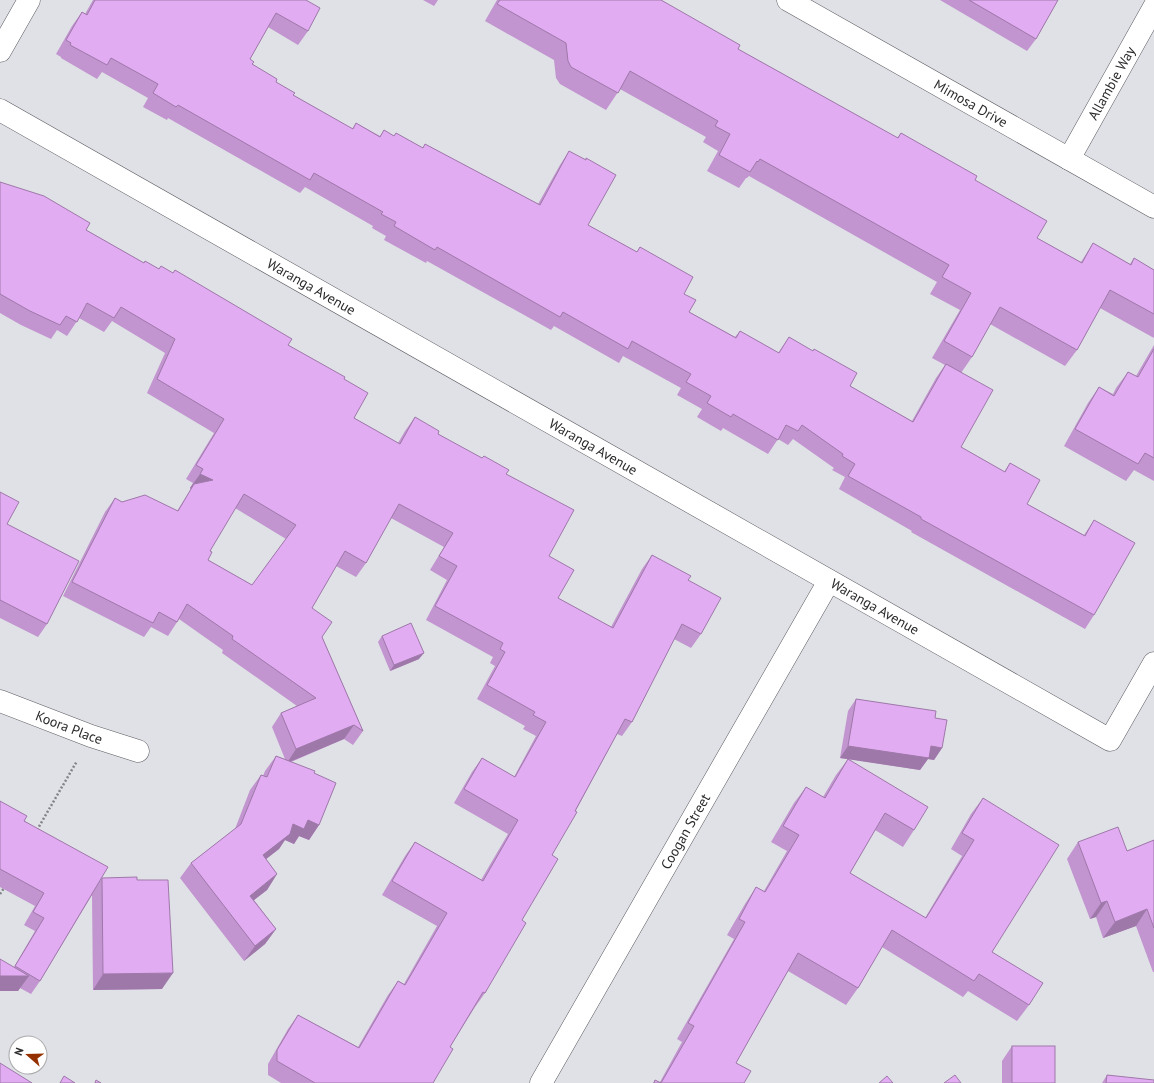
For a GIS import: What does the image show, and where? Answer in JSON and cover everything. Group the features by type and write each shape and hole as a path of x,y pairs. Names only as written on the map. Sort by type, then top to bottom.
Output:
{"street":[{"path":"0,51 29,0"},
{"name":"Mimosa Drive","path":"788,0 1154,207"},
{"name":"Allambie Way","path":"1069,159 1154,7"},
{"name":"Waranga Avenue","path":"0,110 1110,740 1154,663"},
{"name":"Coogan Street","path":"541,1083 829,581"},
{"name":"Koora Place","path":"0,702 91,736 138,751"}],"path":[{"path":"36,832 91,736"},
{"path":"0,894 4,887"}],"building":[{"path":"95,0 306,0 320,8 308,31 276,13 250,59 254,62 252,64 277,79 276,82 295,93 293,95 353,129 356,123 380,137 384,130 394,136 396,133 423,148 425,144 540,205 569,151 586,160 586,158 616,175 588,225 637,252 640,247 693,277 684,294 696,300 689,312 736,338 740,331 779,353 789,337 813,351 814,349 857,373 850,386 913,422 946,364 993,390 961,447 1005,472 1010,463 1040,480 1027,504 1085,536 1094,520 1135,543 1094,615 921,519 921,517 848,476 855,464 842,456 843,454 802,425 798,431 786,425 778,440 733,414 731,417 707,403 711,396 686,382 691,374 632,341 628,349 563,312 560,317 437,247 435,250 394,226 396,222 381,214 383,212 314,173 310,180 178,105 176,107 153,93 158,84 111,58 107,65 70,45 71,43 66,40 82,12 87,15"},
{"path":"500,0 661,0 740,45 738,49 898,138 901,133 977,176 975,180 1047,221 1037,238 1082,263 1093,243 1131,265 1134,258 1154,270 1154,314 1110,290 1077,350 1000,307 972,357 944,341 971,293 942,277 949,265 760,159 750,172 719,155 730,134 715,126 718,121 630,71 618,93 571,67 568,61 566,43 497,4"},
{"path":"969,0 1058,0 1036,39"},
{"path":"0,182 44,196 90,223 86,230 144,263 145,261 159,269 161,266 173,273 175,270 292,339 288,345 345,377 344,379 368,393 354,418 400,444 415,417 439,431 438,434 482,458 484,456 509,470 506,474 574,510 549,556 574,570 558,598 613,628 652,555 691,576 688,580 721,598 701,634 682,624 632,722 625,719 575,811 577,812 552,855 558,859 522,920 526,923 485,993 483,992 450,1047 453,1049 433,1083 315,1083 277,1061 277,1050 298,1015 359,1048 398,981 405,985 447,913 392,881 415,842 483,881 518,820 464,789 482,758 515,777 546,722 533,715 535,712 487,685 505,652 500,649 503,643 435,606 457,566 439,556 453,533 399,504 366,563 345,551 312,608 332,622 322,637 363,731 354,725 296,749 281,713 316,698 232,639 233,636 187,604 177,622 159,612 153,623 72,582 115,498 122,502 145,495 178,511 194,484 213,480 200,474 203,469 196,465 224,419 157,379 175,339 121,307 114,318 87,303 77,322 66,316 60,325 30,311 0,294","holes":["244,494 296,525 252,585 208,560 212,552 210,551"]},
{"path":"1154,349 1154,458 1145,453 1138,464 1075,429 1099,387 1114,396 1128,372 1138,377"},
{"path":"0,492 19,502 7,524 79,561 47,624 0,600"},
{"path":"411,623 424,653 394,665 382,636"},
{"path":"856,699 936,711 935,718 947,720 942,748 931,746 929,758 848,746"},
{"path":"276,756 315,771 314,773 336,783 319,825 308,820 304,829 293,824 290,834 263,855 277,874 250,896 276,929 255,946 191,863 241,824 261,775 267,777"},
{"path":"848,759 928,807 914,830 885,813 850,873 926,918 974,840 962,833 983,798 1059,845 992,952 1043,983 1029,1005 979,974 974,981 892,930 858,988 798,953 736,1063 751,1071 744,1083 661,1083 694,1026 688,1023 745,922 739,919 756,887 765,892 799,835 783,826 806,787 825,798"},
{"path":"0,801 27,816 24,821 108,867 40,981 15,966 44,918 33,912 44,893 0,869"},
{"path":"1118,827 1127,851 1154,840 1154,928 1147,909 1115,922 1107,901 1101,903 1078,842"},
{"path":"137,877 137,880 168,880 173,973 103,974 102,878"},
{"path":"0,959 29,976 0,976"},
{"path":"1012,1046 1055,1046 1055,1083 1012,1083"},
{"path":"0,1063 8,1068 8,1075 19,1075 32,1083 0,1083"},
{"path":"955,1075 961,1083 944,1083"},
{"path":"1107,1075 1154,1080 1154,1083 1106,1083"},
{"path":"64,1076 75,1083 60,1083"},
{"path":"887,1076 893,1083 879,1083"},
{"path":"655,1080 661,1083 654,1083"}]}
